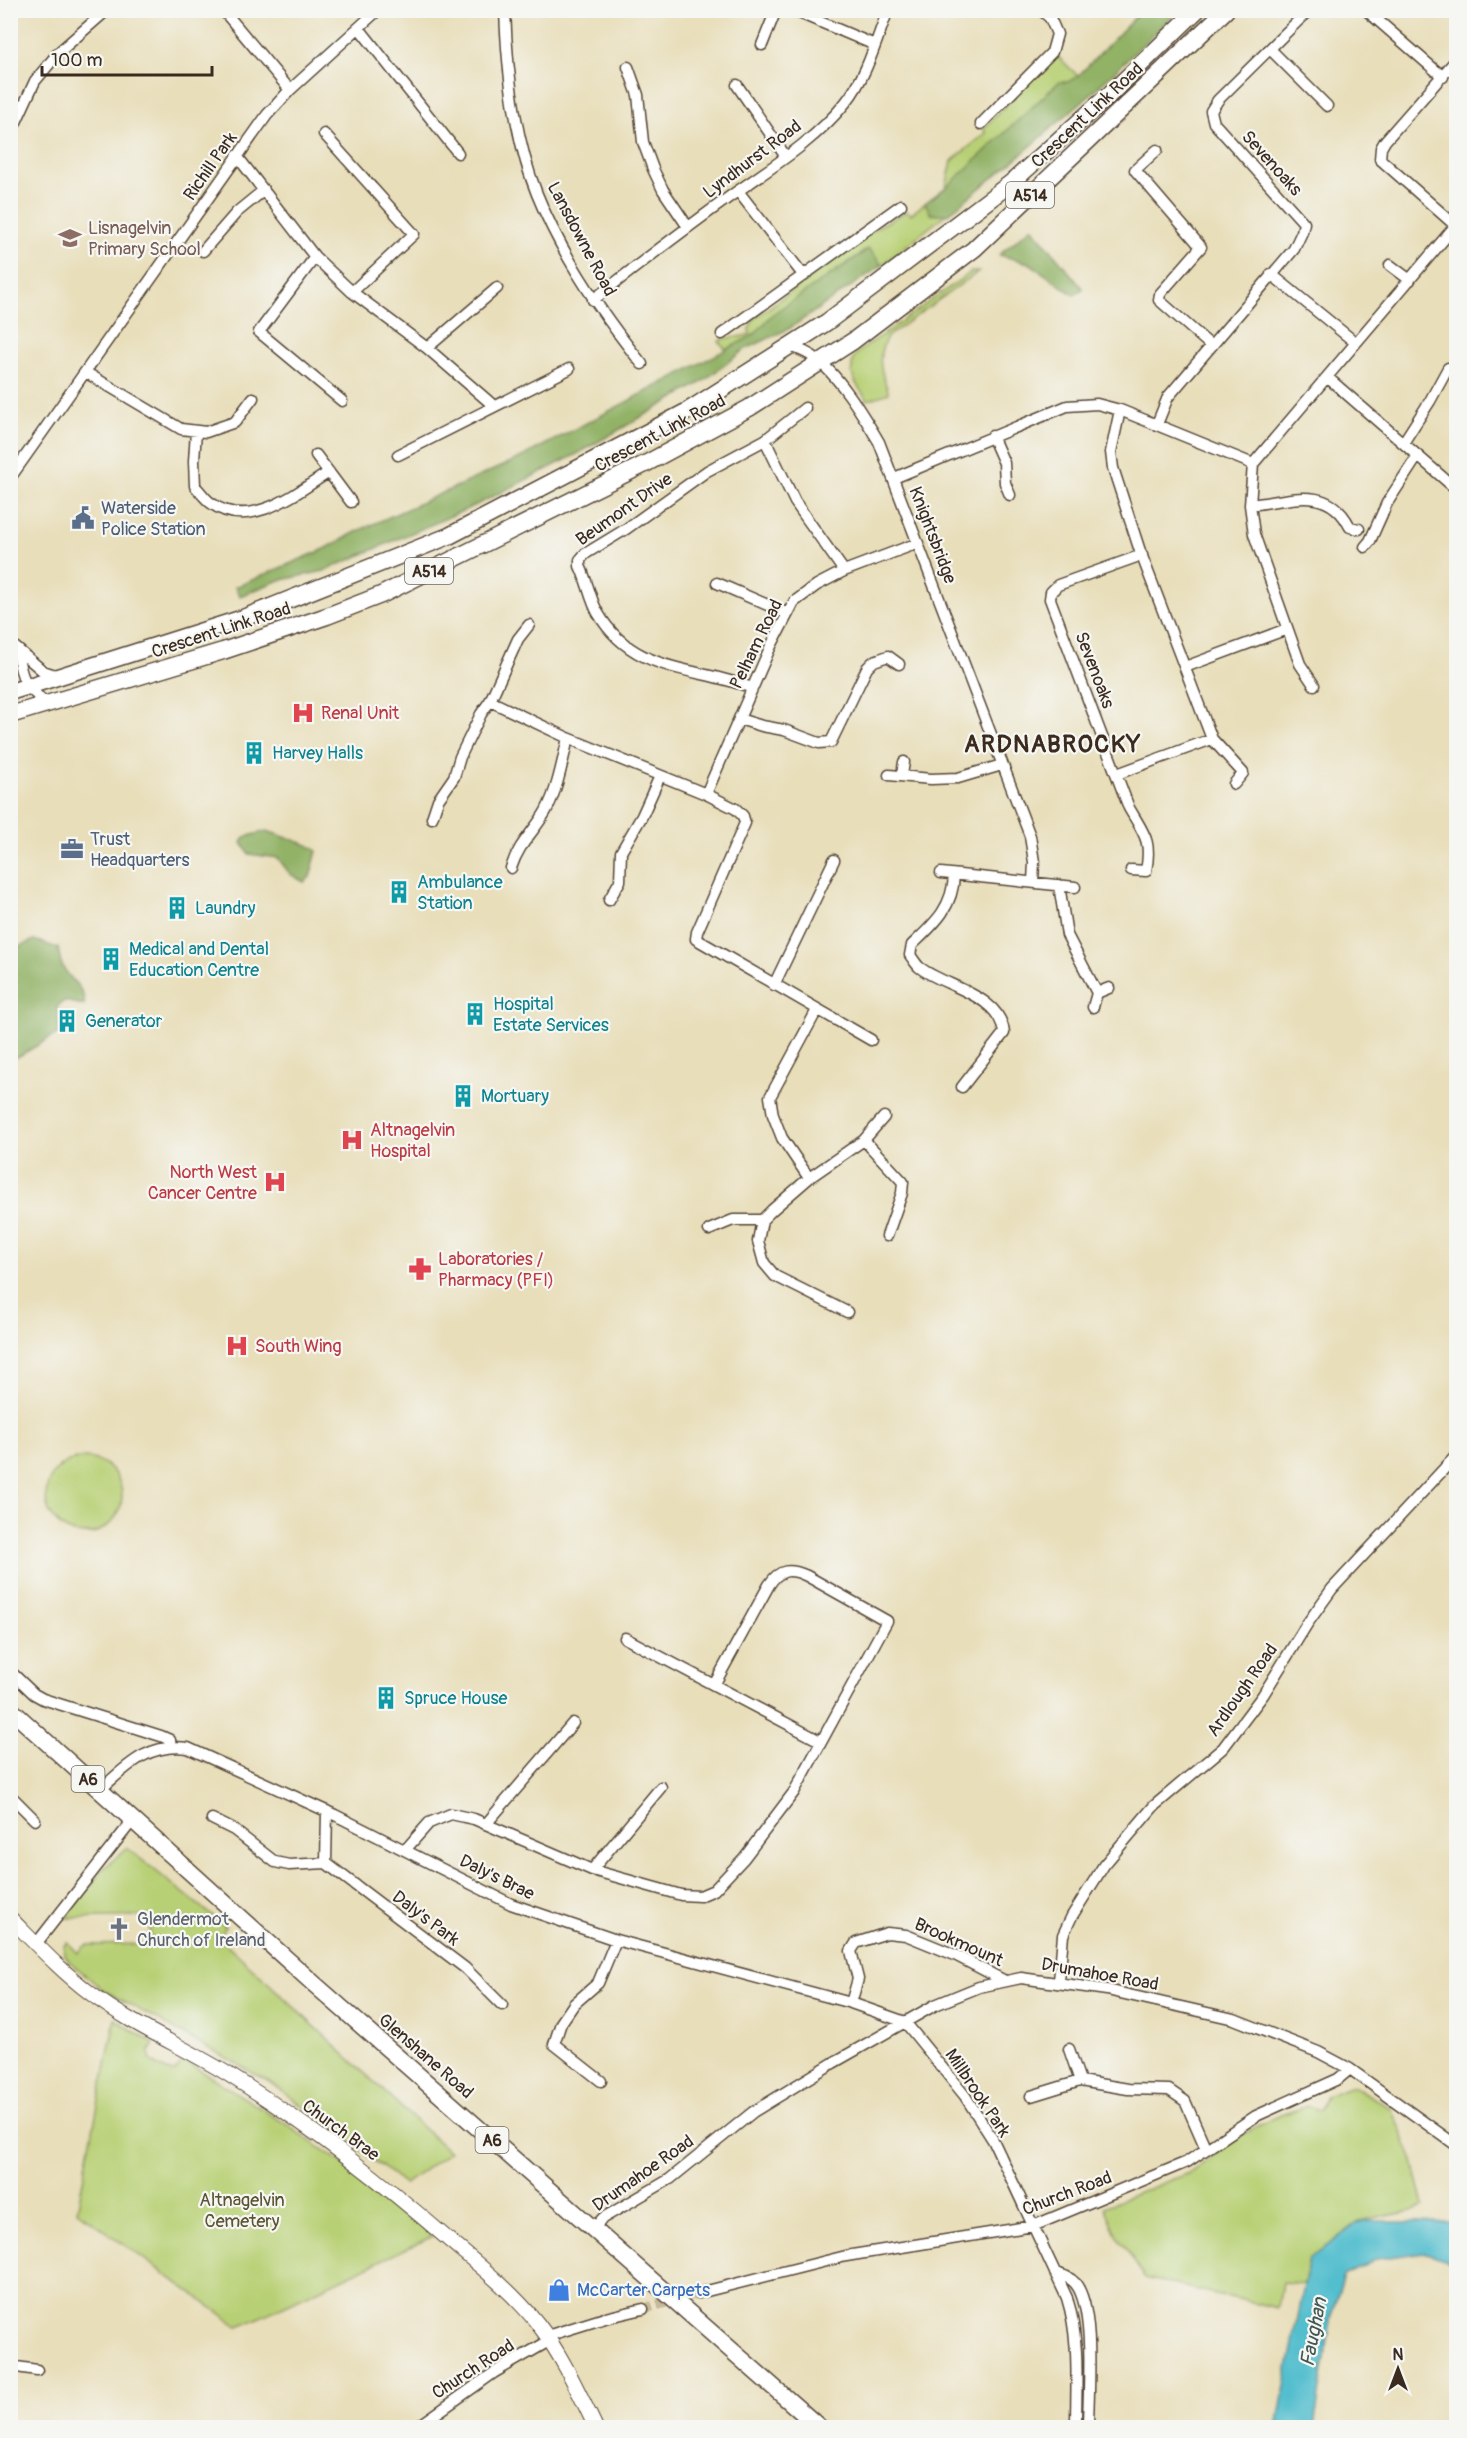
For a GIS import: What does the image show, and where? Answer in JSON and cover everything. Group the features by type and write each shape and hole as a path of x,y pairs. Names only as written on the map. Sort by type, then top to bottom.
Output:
{"highway":[{"name":"Crescent Link Road","path":"10,692 243,618 449,536 686,412 840,312 1011,183 1110,94 1197,10"},
{"name":"Crescent Link Road","path":"10,715 223,651 381,595 657,457 749,408 853,341 974,249 1226,10"},
{"name":"Glenshane Road","path":"10,1709 313,1983 820,2427"}],"main road":[{"name":"Church Brae","path":"10,1918 90,1994 229,2075 349,2156 501,2284 538,2324 548,2339 596,2427"}],"street":[{"path":"10,135 35,81 59,52 106,10"},
{"path":"223,10 290,90"},
{"name":"Richill Park","path":"10,478 267,115 290,90 378,10"},
{"name":"Lansdowne Road","path":"505,10 510,80 537,194 593,300 642,364"},
{"path":"762,45 776,10"},
{"path":"792,10 875,45"},
{"name":"Lyndhurst Road","path":"593,300 688,227 786,157 846,103 864,73 888,10"},
{"path":"981,124 1052,52 1057,34 1050,18 1041,10"},
{"name":"Sevenoaks","path":"1157,424 1168,397 1294,249 1302,232 1304,223 1214,123 1211,111 1213,105 1309,10"},
{"path":"1365,10 1443,76"},
{"path":"359,28 458,153"},
{"path":"1271,50 1328,106"},
{"path":"1314,685 1300,664 1254,534 1250,505 1253,464 1456,225 1380,159 1380,148 1456,60"},
{"path":"628,67 638,95 646,151 663,190 688,227"},
{"path":"737,85 786,157"},
{"path":"324,134 414,234 352,291"},
{"path":"1157,150 1135,170 1202,247 1160,294 1159,300 1210,345"},
{"path":"237,156 315,257 352,291 428,348 494,406"},
{"path":"203,251 237,212 264,190"},
{"path":"738,191 804,276"},
{"path":"722,334 901,205"},
{"path":"315,257 258,332 342,401"},
{"path":"1390,265 1412,277"},
{"path":"1271,274 1356,343"},
{"path":"428,348 497,288"},
{"name":"Knightsbridge","path":"791,345 811,355 838,381 874,433 894,478 1032,845 1033,882"},
{"path":"1403,443 1448,368"},
{"path":"398,455 568,369"},
{"path":"85,372 181,429 206,432 235,422 253,398"},
{"path":"1327,377 1456,489"},
{"path":"894,478 1067,406 1097,404 1157,424 1253,464"},
{"name":"Beumont Drive","path":"752,688 729,679 661,665 641,656 610,631 597,612 580,566 580,560 585,554 626,529 707,471 765,440 805,408"},
{"path":"1120,410 1111,452 1113,468 1142,555 1212,739 1242,773 1234,784"},
{"path":"196,431 195,486 212,503 222,508 244,512 281,503 329,472"},
{"path":"993,436 1004,463 1005,483 1010,495"},
{"path":"765,440 795,502 844,571"},
{"path":"316,455 351,502"},
{"path":"1365,547 1387,503 1417,457"},
{"path":"1250,505 1319,498 1331,503 1340,511 1350,527 1359,529"},
{"name":"Pelham Road","path":"706,794 786,613 794,602 817,585 844,571 918,543"},
{"name":"Sevenoaks","path":"1131,870 1146,871 1150,852 1146,839 1129,808 1050,599 1051,592 1058,585 1142,555"},
{"path":"717,583 786,613"},
{"path":"432,818 438,800 454,777 460,757 480,714 490,701 518,639 529,625"},
{"path":"1185,667 1287,629"},
{"path":"14,646 43,671 58,676"},
{"path":"14,646 27,687 47,704"},
{"path":"739,719 784,730 819,743 831,742 867,668 874,661 888,656 899,664"},
{"path":"490,701 568,738 706,794 736,809 743,816 745,824 696,939 870,1040"},
{"path":"511,868 516,852 544,814 552,799 568,738"},
{"path":"1117,774 1212,739"},
{"path":"902,775 904,762"},
{"path":"889,775 932,779 958,778 1002,765"},
{"path":"609,900 620,881 621,852 642,816 660,776"},
{"path":"774,986 834,860"},
{"path":"941,873 1075,887"},
{"path":"954,875 954,891 943,912 938,920 912,945 910,955 918,966 958,986 994,1010 1004,1027 1004,1034 962,1087"},
{"path":"1059,885 1067,935 1098,993"},
{"path":"1093,1007 1098,993 1109,988"},
{"path":"809,1178 782,1138 773,1115 770,1097 818,1010"},
{"path":"848,1312 775,1276 764,1263 758,1241 762,1220 809,1178 864,1140 884,1117"},
{"path":"864,1140 903,1182 902,1193 887,1236"},
{"path":"709,1230 733,1220 762,1220"},
{"name":"Ardlough Road","path":"1059,1981 1064,1935 1071,1916 1104,1865 1154,1806 1223,1748 1263,1695 1307,1624 1332,1589 1456,1456"},
{"path":"406,1849 429,1822 451,1814 486,1824 592,1870 681,1895 700,1896 714,1890 794,1792 819,1741 887,1621 795,1570 785,1570 776,1574 714,1685"},
{"path":"625,1638 819,1741"},
{"name":"Daly's Brae","path":"10,1671 34,1694 43,1699 161,1736 170,1740 171,1746 188,1748 327,1811 511,1904 616,1940 851,2003 905,2022"},
{"path":"486,1824 573,1723"},
{"path":"100,1790 138,1758 156,1749 171,1746"},
{"path":"592,1870 661,1787"},
{"path":"13,1801 35,1820"},
{"path":"212,1819 234,1830 275,1862 289,1865 326,1863 327,1811"},
{"path":"36,1944 133,1820"},
{"name":"Daly's Park","path":"326,1863 465,1968 502,2005"},
{"name":"Brookmount","path":"851,2003 858,1979 851,1951 856,1943 887,1933 906,1935 936,1946 1005,1981"},
{"path":"601,2081 554,2044 561,2023 574,2004 598,1983 616,1940"},
{"name":"Drumahoe Road","path":"593,2229 603,2218 670,2179 753,2112 905,2022 935,2005 979,1987 1021,1978 1059,1981 1163,2001 1234,2019 1318,2052 1350,2069 1456,2145"},
{"name":"Millbrook Park","path":"905,2022 952,2078 983,2123 1055,2273 1073,2318 1076,2341 1076,2427"},
{"path":"1069,2049 1080,2081"},
{"name":"Church Road","path":"699,2293 846,2256 1033,2226 1186,2163 1256,2116 1338,2079 1350,2069"},
{"path":"1031,2096 1080,2081 1128,2090 1169,2090 1185,2101 1206,2149"},
{"path":"1055,2273 1066,2276 1076,2283 1084,2302 1087,2316 1088,2427"},
{"name":"Church Road","path":"416,2427 495,2372 548,2339 605,2318 643,2309"},
{"path":"1073,2318 1087,2316"},
{"path":"10,2366 37,2370"}],"green space":[{"path":"1142,10 1178,11 1094,91 1017,158 948,214 931,214 925,203 947,187 1059,82 1068,82 1078,76"},
{"path":"1055,54 1094,91 1017,158 882,265 868,249 773,314 754,335 726,350 719,341 750,334 749,329 754,319 876,228 907,211 911,214 946,187 952,161 986,133 983,129"},
{"path":"1032,227 1083,289 1074,295 1029,263 999,255"},
{"path":"869,249 882,265 790,328 744,350 702,382 577,454 474,506 324,571 277,581 240,596 235,587 325,549 358,531 520,458 754,335 773,314"},
{"path":"971,272 978,272 888,336 880,357 889,393 868,400 856,383 852,372 857,353"},
{"path":"267,831 308,845 317,851 310,877 304,882 290,874 278,858 249,854 242,843 245,837"},
{"path":"34,940 58,948 62,965 81,990 84,1005 64,1001 57,1007 60,1032 11,1061 11,950"},
{"path":"84,1458 99,1461 111,1469 119,1481 122,1496 119,1511 111,1523 99,1531 84,1534 69,1531 57,1523 49,1511 46,1496 49,1481 57,1469 69,1461"},
{"path":"127,1848 226,1927 219,1937 449,2152 405,2184 273,2084 102,1989 70,1962 65,1955 64,1946 67,1942 78,1953 86,1945 151,1944 149,1916 66,1918 104,1868"},
{"name":"Altnagelvin Cemetery","path":"115,2019 154,2044 149,2052 151,2061 167,2071 175,2072 184,2060 281,2121 390,2196 433,2236 239,2327 77,2211"},
{"path":"1353,2086 1391,2108 1413,2161 1424,2206 1417,2210 1359,2222 1309,2259 1304,2284 1282,2282 1278,2308 1145,2278 1116,2234 1104,2207 1191,2172 1249,2130 1281,2115 1307,2106 1320,2110 1326,2096"}],"water":[{"name":"Faughan","path":"1359,2222 1456,2222 1456,2263 1424,2252 1377,2259 1344,2276 1333,2309 1314,2427 1277,2427 1309,2259"}],"tunnel":[{"path":"643,2309 699,2293"}],"place":[{"name":"Lisnagelvin Primary School","path":"70,238"},
{"name":"Waterside Police Station","path":"83,518"},
{"name":"Renal Unit","path":"303,713"},
{"name":"Harvey Halls","path":"254,753"},
{"name":"Trust Headquarters","path":"72,849"},
{"name":"Ambulance Station","path":"399,892"},
{"name":"Laundry","path":"177,908"},
{"name":"Medical and Dental Education Centre","path":"111,959"},
{"name":"Hospital Estate Services","path":"475,1014"},
{"name":"Generator","path":"67,1021"},
{"name":"Mortuary","path":"463,1096"},
{"name":"Altnagelvin Hospital","path":"352,1140"},
{"name":"North West Cancer Centre","path":"275,1182"},
{"name":"Laboratories / Pharmacy (PFI)","path":"420,1269"},
{"name":"South Wing","path":"237,1346"},
{"name":"Spruce House","path":"386,1698"},
{"name":"Glendermot Church of Ireland","path":"119,1929"},
{"name":"McCarter Carpets","path":"559,2290"}],"district":[{"name":"ARDNABROCKY","path":"1053,744"}]}
